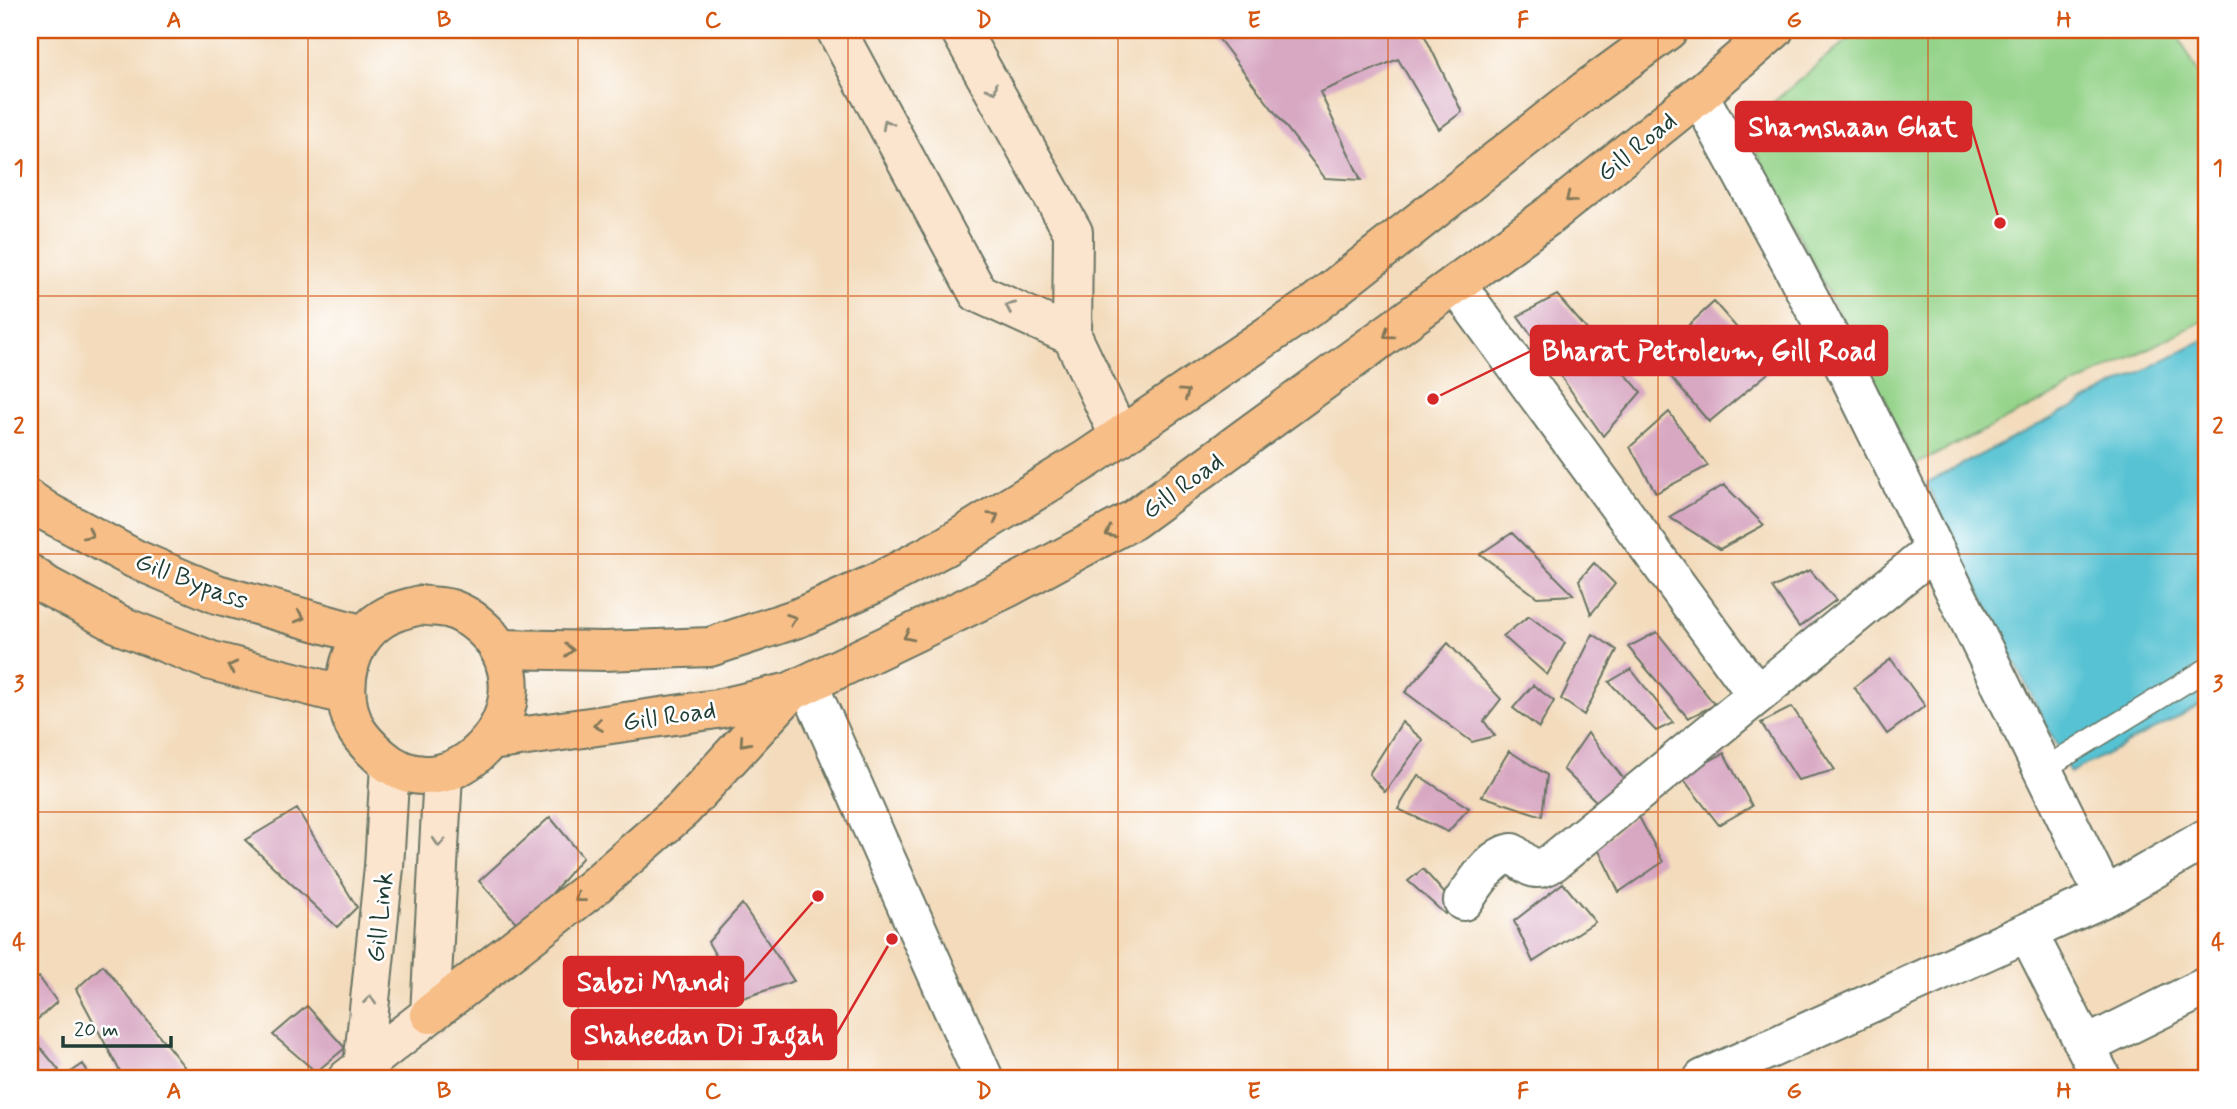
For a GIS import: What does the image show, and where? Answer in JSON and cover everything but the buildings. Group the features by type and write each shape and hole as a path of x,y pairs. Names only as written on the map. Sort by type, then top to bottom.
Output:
{"main road":[{"name":"Gill Road","path":"491,741 717,709 799,688 1009,587 1133,520 1550,215 1699,95 1774,30"},
{"path":"500,649 604,651 710,647 798,618 876,583 946,547 1120,437 1313,305 1654,34"},
{"name":"Gill Bypass","path":"30,500 135,559 217,594 364,635"},
{"path":"30,574 47,586 124,627 212,662 345,695"},
{"path":"420,606 452,609 480,625 500,649 509,680 506,712 491,741 466,761 443,774 409,774 390,765 355,726 345,695 349,663 364,635 389,615 420,606"},
{"path":"430,1014 591,889 683,809 799,688"}],"street":[{"path":"836,30 978,293 1072,336"},
{"path":"960,30 1073,232 1072,336 1120,437"},
{"path":"1699,95 1835,347 2105,897"},
{"path":"1456,284 1757,695"},
{"path":"1462,901 1493,862 1502,855 1512,853 1534,868 1543,869 1553,862 1934,550"},
{"path":"799,688 984,1079"},
{"name":"Gill Link","path":"355,1073 384,867 390,765"},
{"name":"Gill Link","path":"430,1014 443,774"},
{"path":"1703,1079 2105,897 2207,838"},
{"path":"2028,933 2094,1063 2207,986"},
{"path":"355,1073 430,1014"}],"lane":[{"path":"2042,770 2207,669"}],"green space":[{"path":"1859,30 2175,30 2207,90 2207,319 1915,465 1744,127"}],"water":[{"path":"2207,338 2207,702 2070,773 1926,483"}],"place":[{"name":"Shamshaan Ghat","path":"2000,223"},
{"name":"Bharat Petroleum, Gill Road","path":"1433,399"},
{"name":"Sabzi Mandi","path":"818,896"},
{"name":"Shaheedan Di Jagah","path":"892,939"}]}
